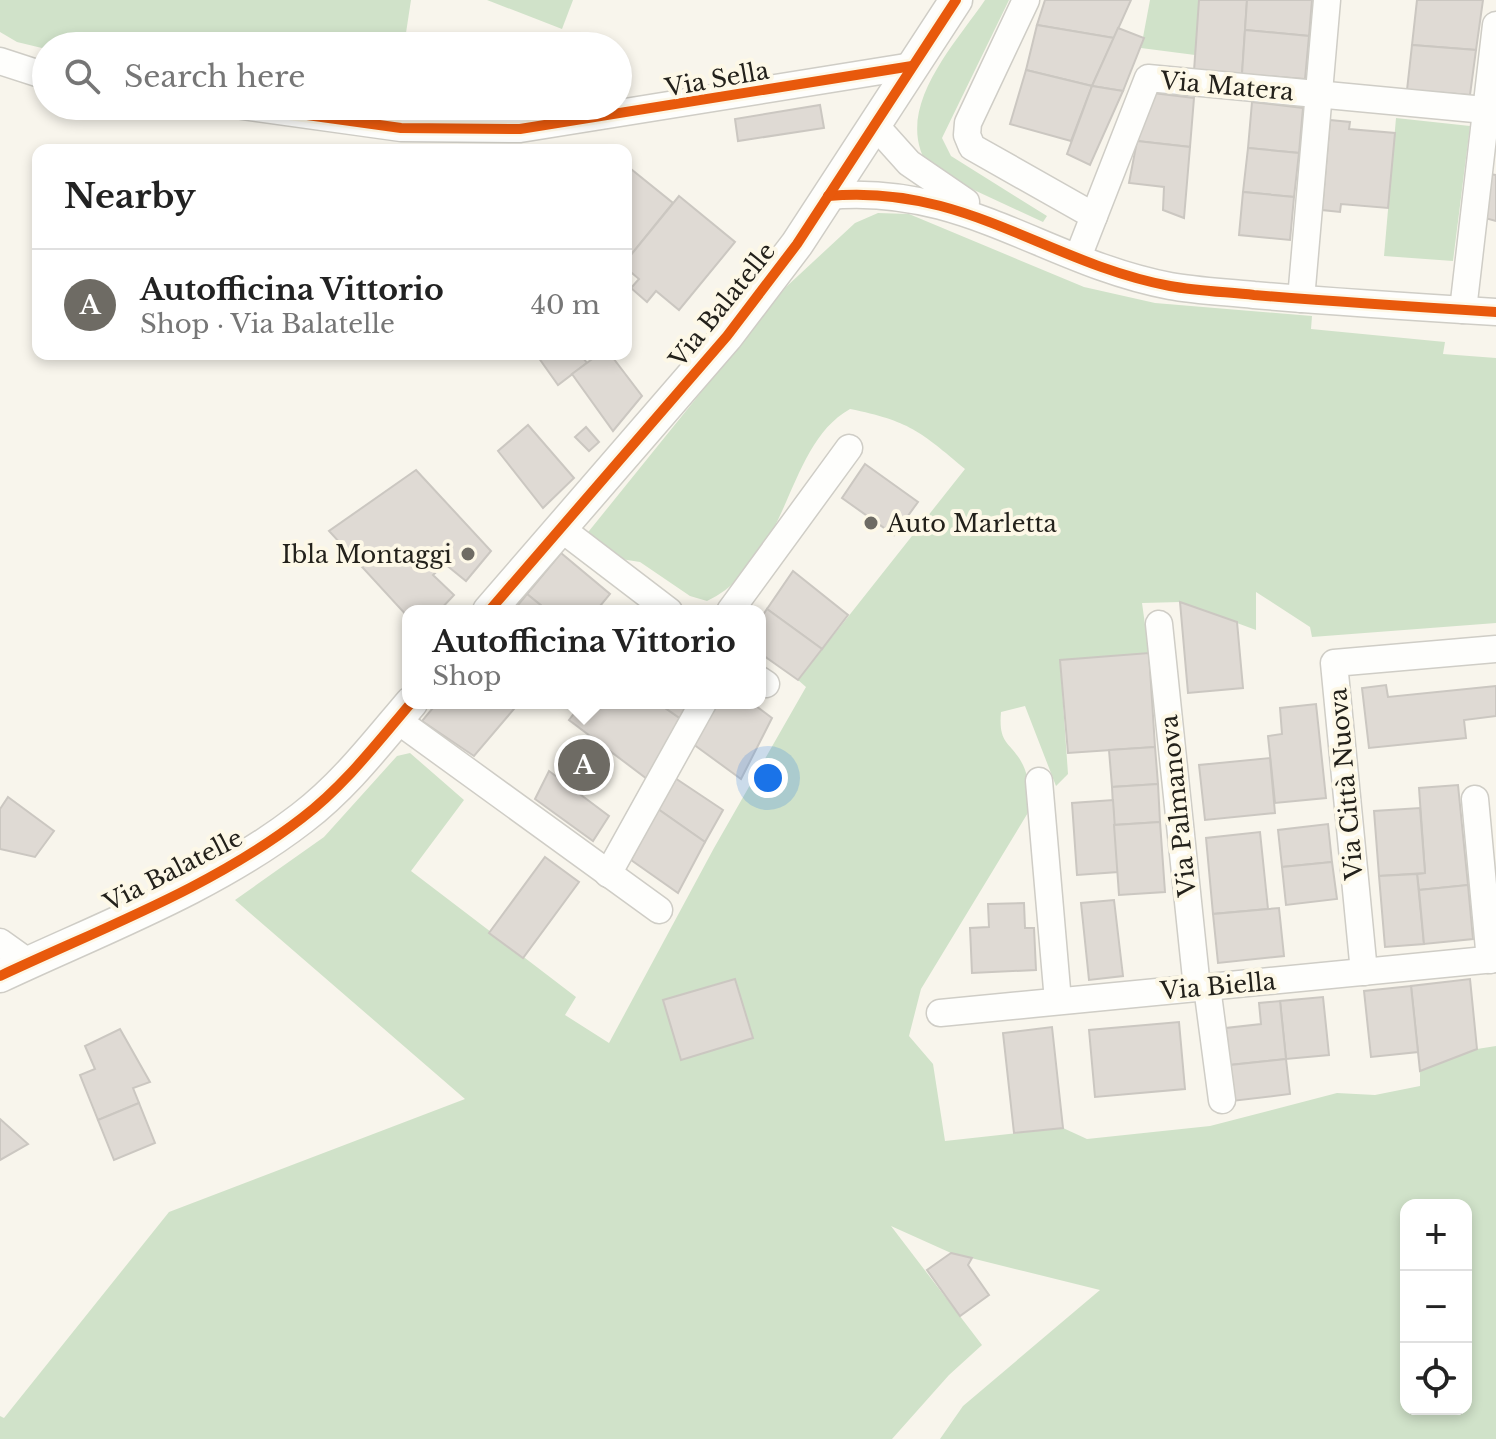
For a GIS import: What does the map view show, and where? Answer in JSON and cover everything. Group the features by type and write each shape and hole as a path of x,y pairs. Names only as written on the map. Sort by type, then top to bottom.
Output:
{"street":[{"name":"Via Balatelle","path":"494,605 727,336 828,196 956,0"},
{"path":"1026,0 968,123 967,135 972,147 1094,216"},
{"path":"1301,299 1327,0"},
{"path":"1463,310 1490,110 1496,25"},
{"path":"0,61 32,71"},
{"name":"Via Sella","path":"632,111 912,66"},
{"name":"Via Matera","path":"1078,257 1148,78 1490,110"},
{"name":"Via Sella","path":"343,120 401,128 520,129 576,120"},
{"path":"874,124 890,146 927,178 1003,225"},
{"path":"828,196 859,193 919,198 1003,225 1078,257 1170,286 1301,299 1496,312"},
{"path":"734,605 849,448"},
{"path":"559,527 661,605"},
{"name":"Via Palmanova","path":"1159,624 1202,988 1222,1100"},
{"name":"Via Città Nuova","path":"1364,972 1334,663 1496,649"},
{"path":"608,874 700,709"},
{"name":"Via Balatelle","path":"14,969 241,862 304,817 347,778 404,711"},
{"path":"404,711 608,874 659,910"},
{"path":"1039,781 1058,1001"},
{"path":"1475,799 1493,959"},
{"path":"0,942 14,969"},
{"name":"Via Biella","path":"940,1013 1493,959"}],"green space":[{"path":"0,0 411,0 406,32 32,32 32,46 17,42 0,32"},
{"path":"487,0 573,0 562,29"},
{"path":"985,0 1009,0 942,138 951,156 1047,216 1043,222 931,170 920,148 917,126 930,81"},
{"path":"1150,0 1199,0 1195,55 1141,48"},
{"path":"1396,118 1470,126 1453,261 1384,256"},
{"path":"878,213 909,214 1084,287 1155,303 1312,316 1311,329 1445,342 1443,354 1496,358 1496,623 1312,637 1310,627 1256,592 1256,630 1180,602 1142,603 1149,653 1060,660 1068,774 1056,786 1025,706 1001,712 1003,737 1027,776 1029,811 921,989 909,1036 933,1064 945,1141 1063,1128 1087,1139 1210,1126 1337,1093 1375,1095 1420,1086 1420,1071 1477,1049 1496,1046 1496,1439 940,1439 963,1406 1100,1290 951,1253 891,1226 982,1345 949,1375 892,1439 0,1439 0,1416 4,1418 169,1212 465,1099 235,900 324,837 397,756 410,753 464,800 411,871 576,997 565,1015 609,1043 714,848 806,687 798,680 965,469 913,429 887,418 850,409 828,426 812,449 756,558 735,582 707,601 690,596 640,562 621,559 585,536 786,287 855,223"}],"building":[{"path":"1045,0 1131,0 1114,38 1037,25"},
{"path":"1199,0 1247,0 1242,74 1194,71"},
{"path":"1247,0 1312,0 1309,36 1245,30"},
{"path":"1417,0 1483,0 1476,50 1412,45"},
{"path":"1037,25 1114,38 1092,86 1026,70"},
{"path":"1118,28 1144,38 1123,91 1092,86"},
{"path":"1245,30 1309,36 1305,79 1242,74"},
{"path":"1412,45 1476,50 1470,95 1407,90"},
{"path":"1026,70 1092,86 1071,141 1010,124"},
{"path":"1092,86 1123,91 1090,165 1067,154"},
{"path":"1153,93 1194,98 1190,147 1137,141"},
{"path":"1252,102 1303,108 1299,153 1248,148"},
{"path":"820,105 824,128 738,141 735,119"},
{"path":"1330,120 1350,122 1349,129 1395,133 1388,208 1341,204 1340,212 1322,210"},
{"path":"1137,141 1190,147 1184,218 1163,210 1164,187 1129,183"},
{"path":"1248,148 1299,153 1294,197 1243,192"},
{"path":"632,170 673,203 632,254"},
{"path":"1490,174 1496,175 1496,221 1485,218"},
{"path":"1243,192 1294,197 1290,240 1239,235"},
{"path":"679,196 735,242 679,310 656,291 647,302 632,289 639,279 632,273 632,254"},
{"path":"540,360 585,360 587,363 558,385"},
{"path":"591,360 615,360 642,396 613,431 572,374"},
{"path":"528,425 574,478 543,508 498,451"},
{"path":"586,427 599,442 589,451 575,437"},
{"path":"865,464 918,502 894,535 842,498"},
{"path":"416,470 491,551 466,581 445,564 433,575 454,595 445,605 402,605 402,610 329,531"},
{"path":"561,553 610,594 601,605 541,605 527,594"},
{"path":"793,571 848,615 822,649 767,609"},
{"path":"527,594 541,605 518,605"},
{"path":"1180,602 1237,622 1243,688 1188,693"},
{"path":"766,610 822,649 798,680 766,657"},
{"path":"1149,653 1155,747 1068,753 1060,660"},
{"path":"1386,685 1388,697 1496,686 1496,716 1464,720 1466,738 1369,748 1362,688"},
{"path":"1316,704 1326,798 1275,803 1268,736 1282,734 1280,708"},
{"path":"432,709 514,709 474,756 422,721"},
{"path":"577,709 667,709 681,719 647,779 569,720"},
{"path":"667,709 686,709 681,719"},
{"path":"710,709 760,709 772,718 741,779 693,744"},
{"path":"1155,747 1158,784 1112,787 1109,750"},
{"path":"1270,758 1275,813 1205,820 1199,765"},
{"path":"549,771 609,816 593,841 535,799"},
{"path":"675,778 723,810 705,842 658,809"},
{"path":"1158,784 1160,822 1114,825 1112,787"},
{"path":"1458,785 1468,885 1419,890 1417,874 1425,873 1419,788"},
{"path":"8,797 54,831 35,857 0,849 0,809"},
{"path":"1113,800 1118,872 1077,875 1072,803"},
{"path":"1420,808 1425,873 1379,876 1374,811"},
{"path":"658,809 705,842 678,893 631,860"},
{"path":"1160,822 1165,892 1119,895 1114,825"},
{"path":"1328,824 1332,862 1282,867 1278,830"},
{"path":"1260,832 1268,909 1213,914 1206,838"},
{"path":"545,857 579,882 523,958 489,933"},
{"path":"1332,862 1337,899 1286,905 1282,867"},
{"path":"1417,874 1424,944 1385,947 1379,876"},
{"path":"1468,885 1473,939 1424,944 1419,890"},
{"path":"1114,900 1123,976 1089,980 1081,903"},
{"path":"1024,903 1025,928 1034,928 1036,970 972,973 970,928 989,927 988,904"},
{"path":"1279,908 1284,956 1218,963 1213,914"},
{"path":"735,979 753,1038 681,1060 663,1000"},
{"path":"1470,979 1477,1049 1420,1071 1411,986"},
{"path":"1411,986 1418,1052 1371,1057 1364,991"},
{"path":"1323,997 1329,1055 1286,1059 1280,1001"},
{"path":"1280,1001 1286,1059 1230,1065 1226,1028 1261,1024 1259,1003"},
{"path":"1179,1022 1185,1089 1095,1097 1089,1030"},
{"path":"1052,1027 1063,1128 1014,1133 1003,1033"},
{"path":"120,1029 150,1082 133,1088 139,1103 98,1120 80,1075 95,1069 85,1046"},
{"path":"1286,1059 1290,1094 1232,1101 1230,1065"},
{"path":"139,1103 155,1143 114,1160 98,1120"},
{"path":"0,1119 28,1144 0,1160"},
{"path":"951,1253 972,1258 968,1265 989,1295 960,1316 927,1270"}],"cycle path":[{"path":"494,605 727,336 797,244 956,0"},
{"path":"632,111 912,66"},
{"path":"343,120 401,128 520,129 576,120"},
{"path":"828,196 876,195 921,201 963,213 1126,275 1170,286 1284,298 1496,312"},
{"path":"0,976 156,905 268,843 332,792 406,709"}],"place":[{"name":"Auto Marletta","path":"871,523"},
{"name":"Ibla Montaggi","path":"468,554"},
{"name":"Autofficina Vittorio","path":"584,765"}]}
